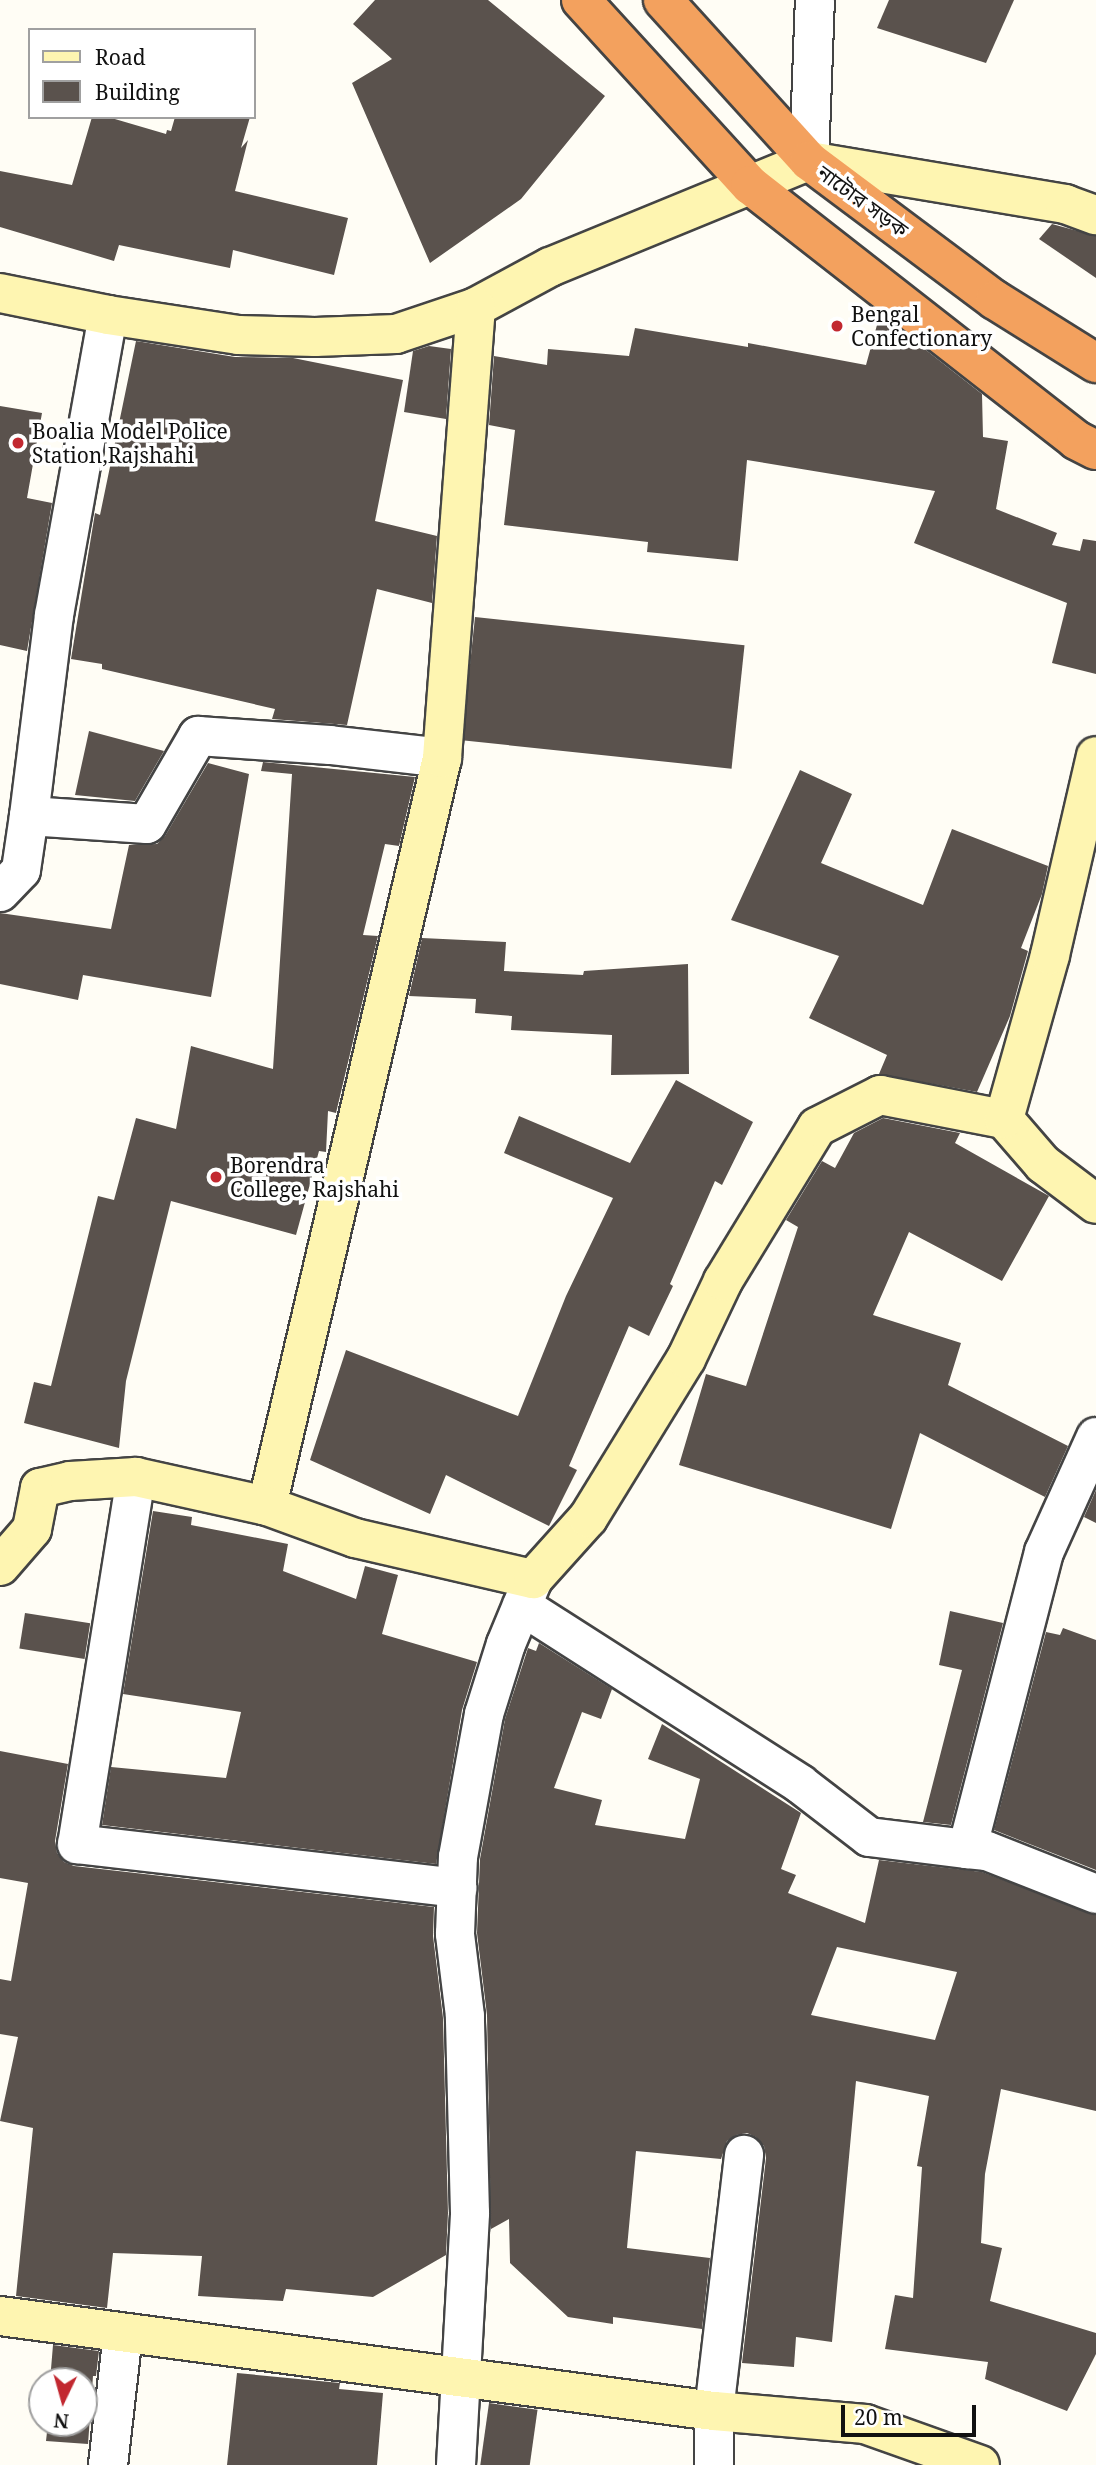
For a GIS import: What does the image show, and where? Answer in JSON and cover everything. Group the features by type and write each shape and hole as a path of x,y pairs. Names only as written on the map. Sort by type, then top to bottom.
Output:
{"highway":[{"path":"581,0 750,185 1076,440 1096,450"},
{"name":"নাটোর সড়ক","path":"663,0 809,161 995,300 1096,363"}],"street":[{"path":"809,161 815,0"},
{"path":"0,293 108,315 238,335 315,337 396,334 477,307 550,267 809,161 1065,204 1096,215"},
{"path":"267,1506 442,758 477,307"},
{"path":"0,892 21,870 54,615 108,315"},
{"path":"29,816 147,824 198,736 330,745 442,758"},
{"path":"1004,1119 1051,955 1096,756"},
{"path":"456,2465 470,2213 465,2016 455,1934 458,1857 484,1714 527,1592 588,1518 686,1359 723,1281 817,1127 880,1095 1004,1119 1043,1164 1096,1204"},
{"path":"967,1849 1044,1552 1096,1437"},
{"path":"136,1477 77,1844 457,1888"},
{"path":"0,1566 32,1529 40,1488 70,1481 136,1477 267,1506 355,1538 527,1592 800,1784 869,1837 987,1851 1096,1894"},
{"path":"714,2465 714,2411 744,2155"},
{"path":"0,2316 714,2411 865,2424 980,2465"},
{"path":"108,2465 123,2333"}],"building":[{"path":"375,0 488,0 605,96 521,199 430,263 352,83 392,59 353,24"},
{"path":"889,0 1014,0 986,63 877,28"},
{"path":"91,119 115,119 166,134 167,130 171,131 174,119 249,119 241,148 248,140 235,191 348,218 334,275 233,250 230,268 119,245 114,261 0,227 0,171 72,185"},
{"path":"1052,224 1096,236 1096,278 1039,239"},
{"path":"880,314 982,394 983,437 1008,441 996,509 1057,533 1052,545 1080,551 1083,539 1096,541 1096,674 1052,663 1067,603 914,543 935,491 747,460 738,561 647,552 648,542 504,525 515,430 489,425 494,356 547,365 548,349 629,356 635,328 748,347 748,343 866,365"},
{"path":"136,341 235,357 293,358 403,380 375,521 437,536 432,603 377,589 347,725 272,719 275,709 102,669 102,664 71,659 95,513 100,515"},
{"path":"429,346 451,349 446,419 404,412 413,351"},
{"path":"0,406 42,413 27,498 52,503 27,651 0,645"},
{"path":"475,617 745,645 732,769 462,740"},
{"path":"89,731 164,751 135,801 75,795"},
{"path":"263,762 415,777 399,846 385,844 363,935 378,936 336,1113 328,1111 326,1152 319,1151 296,1235 171,1201 126,1381 119,1448 24,1423 34,1382 51,1386 98,1196 114,1200 136,1118 176,1129 191,1046 273,1069 292,774 261,771"},
{"path":"208,763 249,774 211,997 83,975 78,1000 0,984 0,913 111,929 129,845 157,844 165,836"},
{"path":"800,770 852,794 821,863 923,905 952,829 1048,866 1042,894 1021,948 1028,951 1010,1016 977,1092 879,1074 887,1055 809,1018 839,956 731,920"},
{"path":"422,938 506,942 504,971 583,975 584,971 688,964 689,1074 611,1075 612,1035 511,1030 512,1016 475,1013 476,999 409,996"},
{"path":"676,1080 753,1122 722,1185 715,1181 670,1284 673,1286 649,1336 629,1326 569,1466 577,1470 549,1526 446,1475 430,1514 310,1460 346,1350 518,1416 566,1296 613,1198 504,1153 519,1116 630,1163"},
{"path":"883,1118 960,1133 955,1143 1049,1196 1002,1281 909,1232 873,1315 961,1343 948,1385 1068,1446 1045,1497 920,1433 891,1529 679,1465 706,1374 746,1386 798,1227 786,1220 822,1161 835,1168 854,1133"},
{"path":"1096,1490 1096,1523 1084,1517"},
{"path":"153,1511 192,1517 191,1525 288,1544 283,1571 356,1599 365,1566 398,1575 382,1634 477,1662 462,1710 436,1864 102,1825 111,1767 226,1778 241,1712 123,1694"},
{"path":"950,1611 1003,1623 951,1825 923,1822 962,1670 939,1665"},
{"path":"25,1613 90,1623 85,1659 19,1649"},
{"path":"1063,1628 1096,1640 1096,1870 994,1830 1046,1632 1060,1635"},
{"path":"539,1643 612,1689 601,1719 582,1712 554,1788 602,1800 595,1825 685,1839 700,1779 648,1759 662,1724 801,1813 781,1869 796,1875 788,1893 865,1923 879,1860 982,1872 1096,1915 1096,2111 1001,2089 985,2174 981,2243 1002,2248 990,2301 1096,2333 1096,2354 1067,2411 985,2379 988,2362 885,2349 895,2295 913,2298 922,2167 917,2166 929,2096 856,2081 832,2342 796,2337 794,2367 742,2363 766,2158 764,2146 756,2137 747,2133 736,2135 727,2141 721,2159 636,2151 627,2248 710,2258 702,2329 613,2317 613,2324 568,2317 510,2263 509,2219 491,2229 487,2015 477,1933 480,1859 505,1719 528,1648 536,1651","holes":["837,1947 957,1972 935,2040 811,2015"]},
{"path":"0,1751 68,1764 55,1841 57,1853 64,1862 74,1866 434,1907 433,1936 443,2018 448,2213 446,2255 373,2297 286,2289 283,2301 198,2296 202,2256 113,2253 107,2308 16,2296 33,2128 0,2121 18,2037 0,2034 0,1979 11,1981 28,1883 0,1878"},
{"path":"53,2345 99,2351 97,2367 51,2367"},
{"path":"237,2373 340,2383 339,2389 383,2393 377,2465 227,2465"},
{"path":"489,2403 538,2410 530,2465 480,2465"},
{"path":"46,2437 89,2437 88,2444 46,2441"}],"place":[{"name":"Bengal Confectionary","path":"837,326"},
{"name":"Boalia Model Police Station,Rajshahi","path":"18,443"},
{"name":"Borendra College, Rajshahi","path":"216,1177"}]}
